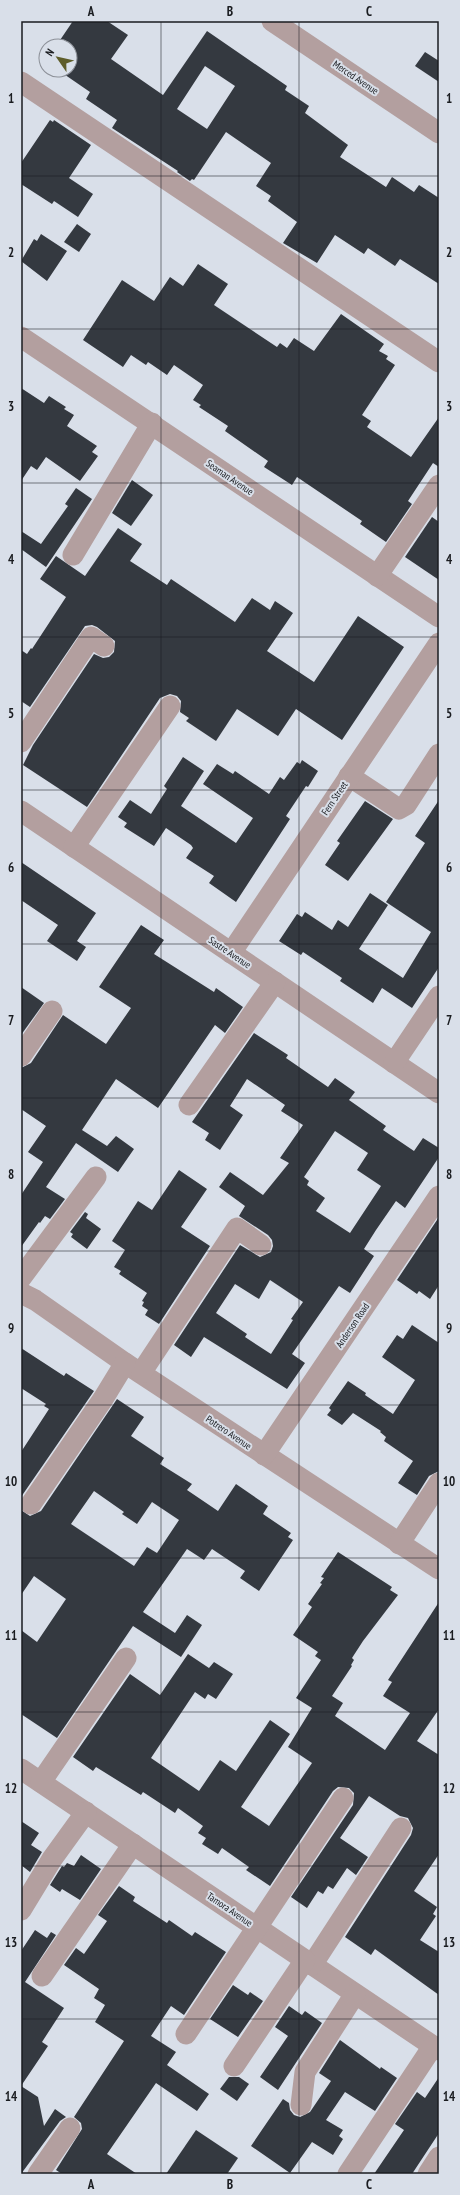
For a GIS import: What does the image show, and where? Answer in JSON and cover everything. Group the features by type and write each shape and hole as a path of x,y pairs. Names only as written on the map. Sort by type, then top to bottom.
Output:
{"street":[{"name":"Merced Avenue","path":"272,21 439,133"},
{"path":"21,82 439,362"},
{"name":"Seaman Avenue","path":"21,337 152,423 439,617"},
{"path":"73,555 152,423"},
{"path":"377,576 439,485"},
{"path":"21,742 91,637 104,646"},
{"name":"Fern Street","path":"231,953 439,643"},
{"path":"74,847 170,706"},
{"path":"349,776 399,809 406,805 439,754"},
{"name":"Sastre Avenue","path":"21,811 439,1093"},
{"path":"190,1104 275,982"},
{"path":"394,1063 439,996"},
{"path":"21,1056 52,1011"},
{"path":"21,1278 96,1177"},
{"name":"Anderson Road","path":"264,1455 439,1196"},
{"path":"31,1504 103,1399 133,1368 237,1228 261,1245"},
{"name":"Potrero Avenue","path":"21,1293 35,1300 133,1368 439,1569"},
{"path":"399,1544 439,1483"},
{"path":"41,1782 126,1658"},
{"name":"Tamora Avenue","path":"21,1769 436,2048"},
{"path":"186,2034 343,1798"},
{"path":"21,1910 52,1859 86,1812"},
{"path":"234,2066 401,1828"},
{"path":"42,1976 133,1844"},
{"path":"301,2105 305,2072 355,1994"},
{"path":"348,2174 436,2048"},
{"path":"38,2174 70,2128"},
{"path":"428,2174 439,2157"}],"building":[{"path":"73,21 107,21 128,35 111,59 163,95 207,31 287,86 285,90 309,106 305,113 348,145 340,157 386,187 392,177 414,192 419,185 439,198 439,284 400,259 395,266 368,248 364,254 335,235 317,263 283,243 297,222 268,201 271,196 256,186 271,163 226,132 194,180 192,179 190,181 177,172 178,171 112,128 117,120 86,99 90,92 70,78 78,78 78,38 61,38","holes":["205,66 235,86 207,129 177,109"]},
{"path":"425,52 439,61 439,82 415,66"},
{"path":"50,120 53,122 54,120 91,145 69,178 93,194 78,217 54,201 52,204 21,184 21,163"},
{"path":"77,224 91,234 79,252 64,242"},
{"path":"41,234 67,251 47,281 21,261 34,239 37,241"},
{"path":"198,264 228,284 214,305 277,347 280,343 287,348 294,338 314,351 341,314 384,344 379,351 388,356 386,359 395,365 362,415 371,421 367,427 411,457 439,417 439,467 433,463 408,501 412,504 386,542 360,524 362,521 297,477 292,485 264,467 268,461 225,431 228,426 199,407 201,405 193,400 203,385 174,365 167,375 148,362 146,365 131,355 123,367 83,340 122,280 154,301 170,277 183,286"},
{"path":"21,388 44,403 49,396 66,407 64,409 74,415 67,426 97,446 92,452 98,456 80,481 46,457 37,470 31,466 21,481"},
{"path":"132,480 153,495 131,526 112,513"},
{"path":"76,488 92,499 46,567 21,549 21,531 41,544 68,506 65,504"},
{"path":"432,517 439,522 439,580 405,557"},
{"path":"118,528 142,544 130,561 167,585 171,579 235,622 252,598 270,610 275,601 293,613 267,651 314,682 358,616 404,647 342,740 296,709 278,736 237,709 216,741 186,721 189,718 180,712 181,701 177,696 170,694 160,698 87,807 23,765 33,745 94,654 103,658 109,657 114,652 115,641 97,627 92,625 85,626 30,707 21,701 21,650 27,654 31,648 32,649 66,597 40,579 56,556 85,576"},
{"path":"183,757 204,771 181,806 236,843 253,818 203,784 217,764 233,774 235,771 269,794 280,777 284,780 297,762 300,764 302,760 318,771 286,816 290,819 236,902 209,883 214,876 186,858 193,848 191,845 166,828 154,846 124,827 127,823 118,817 130,800 151,814 167,789 164,786"},
{"path":"439,800 439,967 412,1008 382,988 373,1003 340,981 342,978 303,952 301,955 279,941 297,914 302,917 305,912 332,930 338,920 348,927 370,893 388,905 359,949 403,978 431,932 386,902 425,843 415,836"},
{"path":"365,801 393,819 348,881 325,865 340,843 337,841"},
{"path":"21,862 96,913 77,941 86,947 77,961 47,941 58,925 21,900"},
{"path":"141,925 164,940 154,954 214,992 216,988 243,1007 225,1033 215,1025 158,1108 116,1079 82,1130 107,1146 116,1136 134,1149 118,1172 76,1143 46,1187 65,1199 50,1219 45,1216 40,1223 39,1222 21,1247 21,1195 43,1162 28,1152 46,1126 21,1109 21,1068 31,1063 63,1015 106,1044 131,1008 99,987"},
{"path":"21,987 44,1003 21,1035"},
{"path":"254,1033 288,1055 286,1058 328,1087 335,1078 355,1092 349,1100 386,1126 383,1130 414,1151 423,1138 439,1148 439,1157 405,1208 396,1201 364,1249 374,1256 350,1293 339,1286 292,1354 305,1363 287,1389 204,1337 191,1357 174,1345 240,1245 260,1257 271,1252 273,1246 272,1240 268,1235 239,1216 245,1206 219,1187 230,1172 263,1195 289,1163 280,1158 303,1125 281,1111 285,1105 247,1079 230,1106 243,1115 220,1150 205,1140 209,1133 192,1122","holes":["335,1131 368,1153 357,1170 381,1186 350,1233 316,1211 325,1198 307,1185 309,1181 304,1177","270,1280 303,1302 291,1319 293,1320 271,1354 245,1337 247,1334 216,1313 235,1284 259,1299"]},
{"path":"179,1170 207,1189 181,1227 210,1246 159,1324 145,1315 148,1310 142,1306 144,1302 142,1301 147,1293 119,1274 121,1271 114,1267 125,1250 112,1241 138,1201 152,1210"},
{"path":"85,1212 88,1214 86,1218 101,1229 87,1249 71,1237 73,1234 70,1232"},
{"path":"439,1217 439,1285 430,1299 419,1291 417,1294 397,1280"},
{"path":"412,1325 439,1343 439,1471 429,1476 417,1495 398,1483 413,1461 384,1441 386,1437 380,1432 381,1431 353,1413 342,1425 327,1415 331,1410 329,1408 348,1381 366,1393 365,1395 393,1414 415,1380 382,1357 397,1335 403,1339"},
{"path":"21,1348 64,1376 66,1373 94,1391 21,1497 21,1452 49,1409 44,1406 46,1404 21,1388"},
{"path":"117,1399 144,1417 131,1436 164,1458 160,1464 192,1484 187,1490 218,1511 236,1484 268,1506 263,1514 291,1533 288,1537 293,1540 259,1591 240,1578 245,1571 212,1549 204,1560 187,1549 143,1612 175,1633 187,1615 202,1625 181,1657 133,1626 57,1738 21,1714 21,1630 37,1642 66,1599 34,1576 21,1595 21,1510 30,1516 41,1511","holes":["94,1491 124,1512 122,1514 137,1524 152,1502 179,1520 157,1553 147,1547 134,1566 71,1524"]},
{"path":"338,1552 392,1587 390,1590 398,1595 363,1641 352,1658 354,1660 351,1665 352,1666 332,1696 343,1703 335,1716 385,1750 410,1713 383,1696 392,1682 388,1680 439,1602 439,1709 417,1741 439,1755 439,1854 414,1891 437,1907 433,1914 436,1916 420,1940 439,1952 439,1995 375,1949 371,1955 345,1937 411,1835 413,1828 408,1818 400,1816 369,1796 340,1838 368,1857 356,1875 347,1868 333,1889 328,1886 323,1894 318,1891 307,1908 291,1897 353,1805 354,1793 349,1788 338,1787 333,1791 270,1886 246,1870 249,1867 222,1848 218,1854 202,1844 206,1838 198,1833 203,1826 178,1808 175,1813 143,1792 141,1795 96,1767 93,1771 73,1757 130,1674 160,1695 188,1654 209,1668 214,1662 233,1674 216,1699 208,1694 205,1699 195,1692 151,1758 199,1791 220,1760 236,1771 270,1720 290,1734 241,1807 269,1826 312,1763 288,1747 312,1708 296,1698 321,1660 315,1656 318,1652 293,1635 312,1607 308,1604 322,1584 320,1583 324,1578 321,1577"},
{"path":"21,1821 39,1833 31,1845 42,1852 30,1872 21,1865"},
{"path":"81,1855 101,1869 80,1900 62,1889 60,1892 50,1885 62,1866 64,1867 67,1863 74,1866"},
{"path":"119,1886 135,1897 133,1901 167,1923 169,1920 192,1936 195,1932 226,1952 184,2015 171,2006 151,2036 176,2052 167,2065 209,2094 197,2111 156,2083 107,2154 137,2174 62,2174 56,2170 82,2129 81,2123 74,2117 124,2041 95,2022 105,2005 94,1998 99,1989 64,1965 76,1948 84,1954 107,1921 98,1915"},
{"path":"35,1930 47,1938 51,1932 56,1935 25,1982 64,2008 42,2042 48,2046 21,2086 21,1951"},
{"path":"233,1985 248,1995 250,1992 263,2001 238,2037 210,2019"},
{"path":"289,2006 302,2015 305,2011 322,2023 278,2090 260,2077 288,2036 275,2027"},
{"path":"340,2040 380,2069 381,2067 397,2078 375,2111 345,2092 326,2120 343,2130 339,2136 343,2139 333,2155 312,2142 290,2173 251,2146 283,2099 289,2103 290,2110 294,2115 300,2117 310,2112 331,2081 319,2073"},
{"path":"229,2077 239,2077 249,2084 237,2101 220,2089"},
{"path":"439,2077 439,2133 412,2174 374,2174 404,2130 395,2124 417,2092 425,2098"},
{"path":"21,2086 38,2097 44,2126 55,2109 66,2117 60,2121 21,2174"},
{"path":"196,2130 238,2158 227,2174 166,2174"}]}
